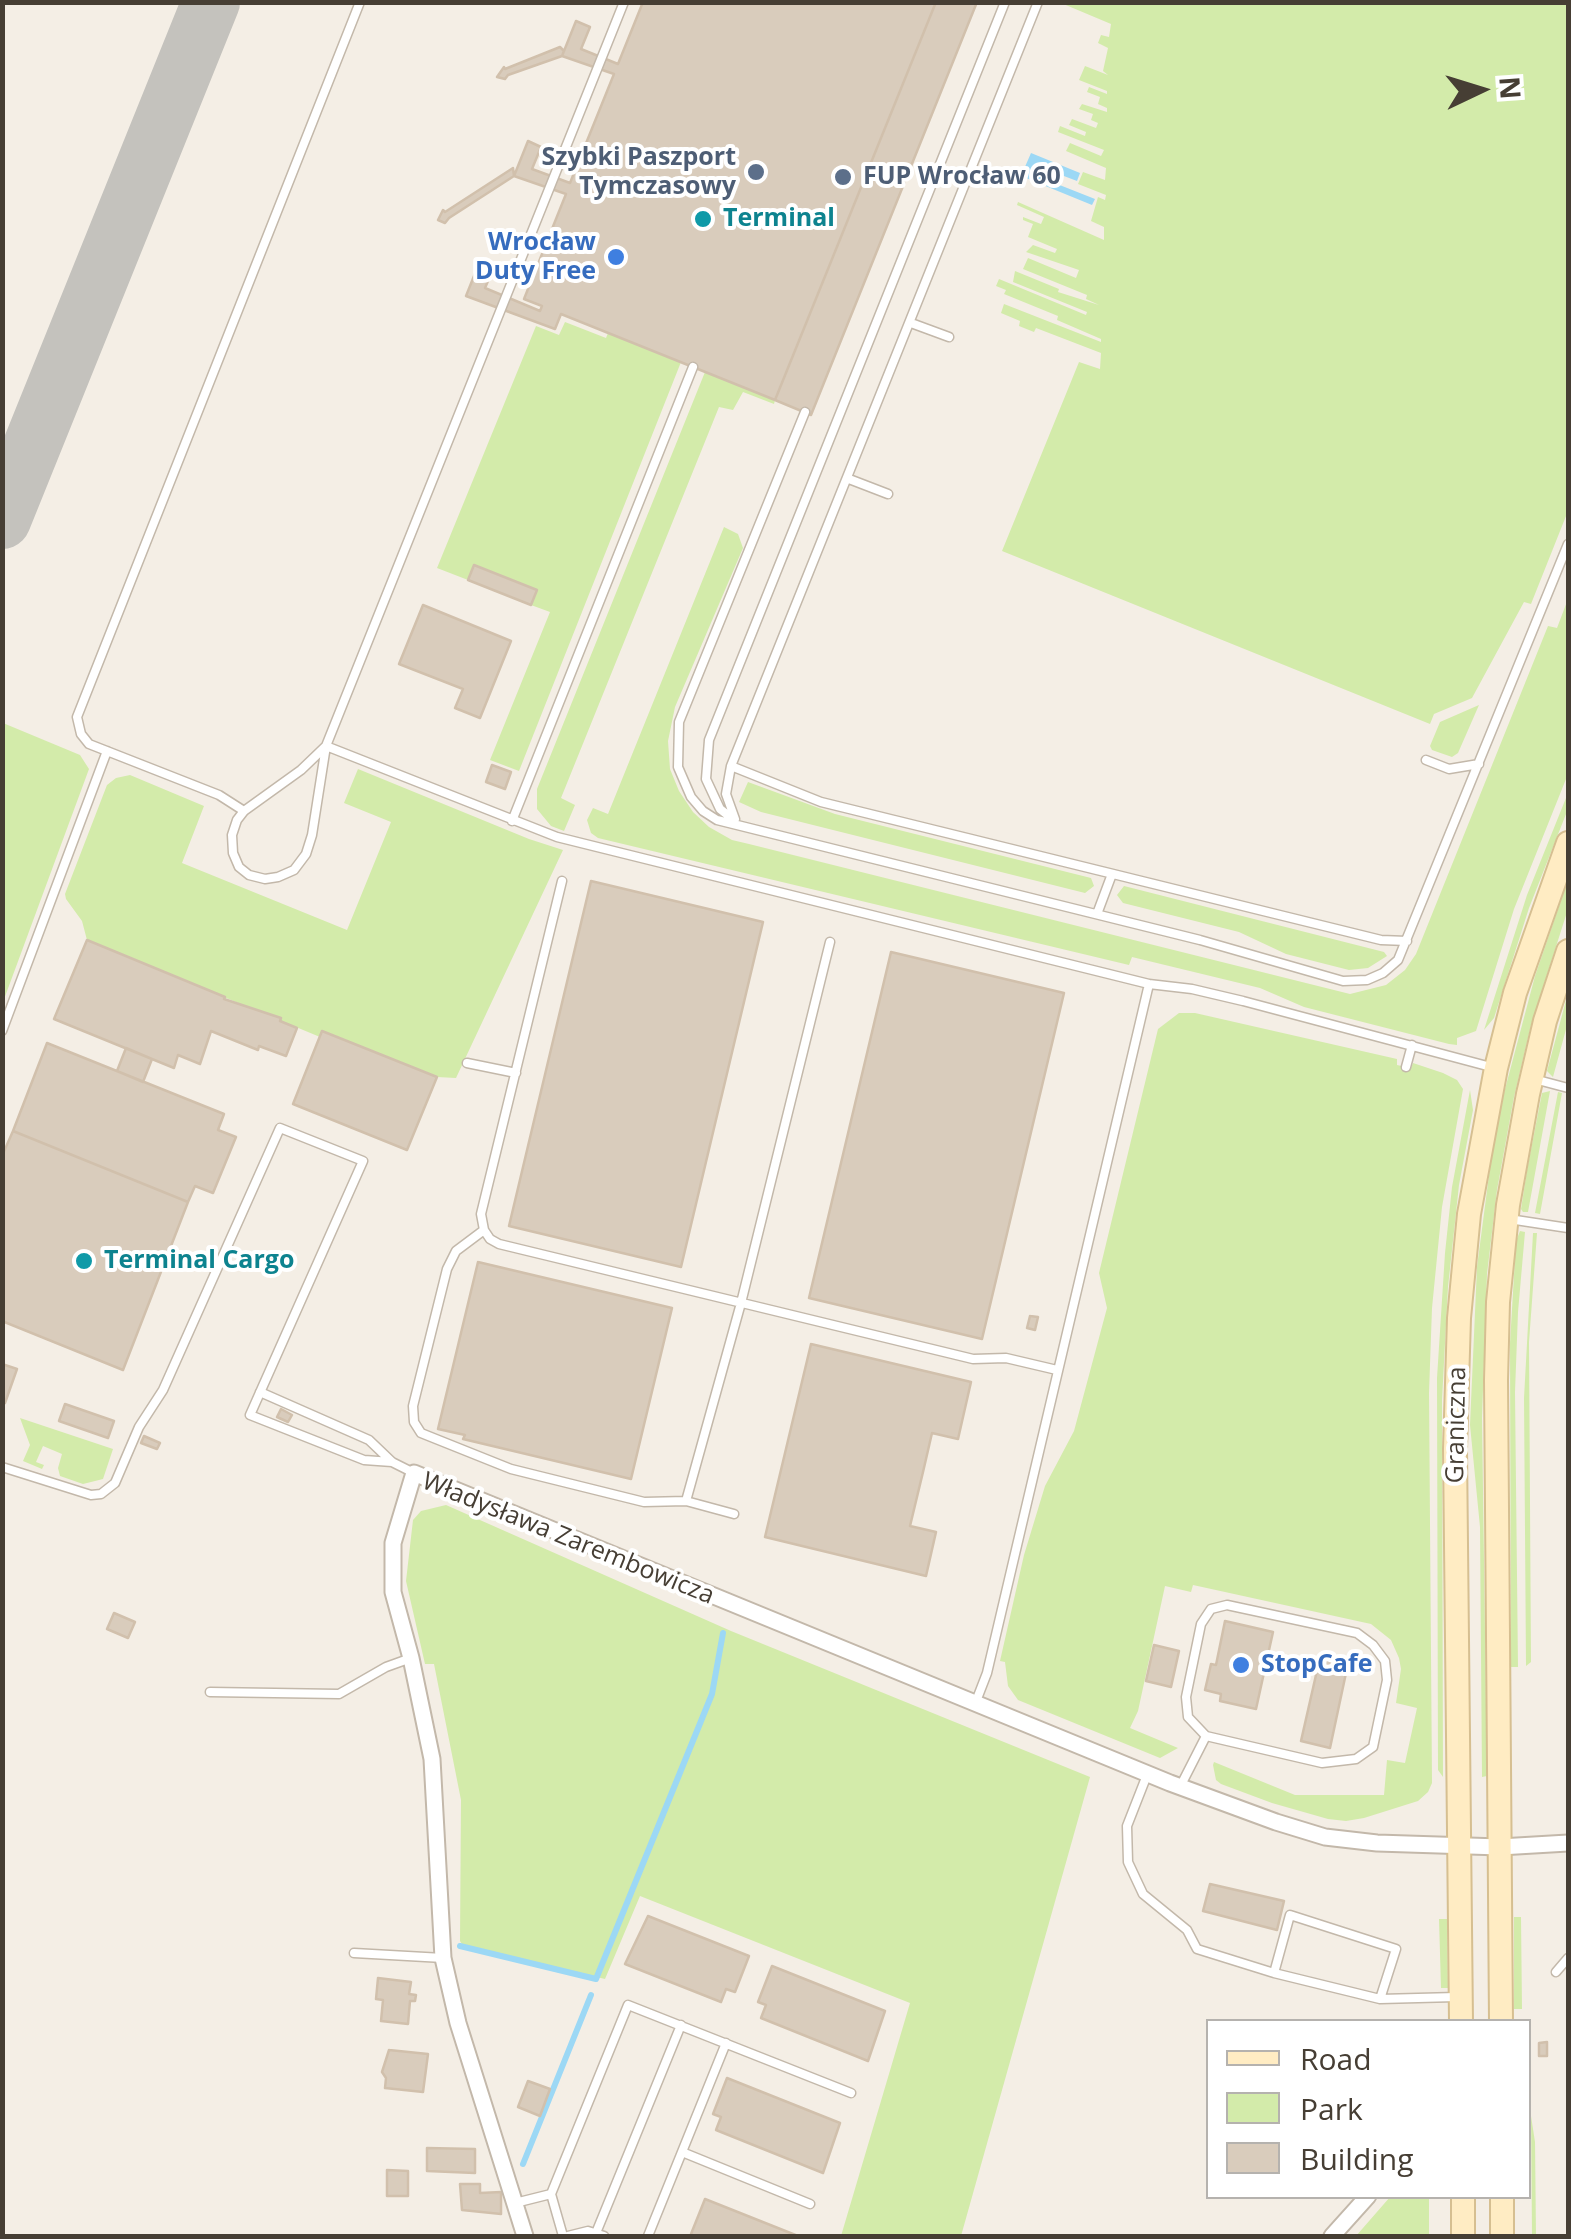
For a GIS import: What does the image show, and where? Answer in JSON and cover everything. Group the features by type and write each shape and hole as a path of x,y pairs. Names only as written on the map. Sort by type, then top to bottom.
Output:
{"main road":[{"name":"Graniczna","path":"1461,2019 1455,1448 1459,1318 1469,1214 1496,1068 1515,992 1568,843"},
{"name":"Graniczna","path":"1501,2019 1498,1302 1507,1218 1531,1079 1568,951"},
{"path":"1462,2199 1463,2236"},
{"path":"1502,2199 1502,2236"}],"street":[{"name":"Władysława Zarembowicza","path":"526,2236 458,2024 444,1958 432,1758 393,1592 391,1567 400,1512 414,1473 1147,1774 1325,1837 1378,1844 1500,1847 1568,1843"},
{"path":"1332,2236 1365,2199"}],"lane":[{"path":"244,811 219,795 89,744 78,726 79,708 360,2"},
{"path":"326,746 301,770 244,811 232,835 239,867 249,875 264,880 294,870 306,854 326,746 624,2"},
{"path":"738,823 712,796 705,764 709,740 1005,2"},
{"path":"738,823 726,794 731,766 1038,2"},
{"path":"911,322 949,338"},
{"path":"512,821 693,367"},
{"path":"805,412 682,711 676,734 678,767 690,797 717,820 1352,982 1368,980 1398,960 1568,544"},
{"path":"848,479 888,494"},
{"path":"326,746 512,821 594,847 1149,984 1244,1001 1496,1068"},
{"path":"2,1031 107,751"},
{"path":"1426,760 1450,769 1479,764"},
{"path":"731,766 821,802 1381,940 1407,941"},
{"path":"1097,914 1112,874"},
{"path":"562,881 481,1214 484,1230 499,1244 973,1359 1006,1358 1057,1370"},
{"path":"686,1501 741,1302 830,942"},
{"path":"975,1704 987,1673 1149,984"},
{"path":"1406,1068 1412,1044"},
{"path":"467,1063 516,1074"},
{"path":"1531,1079 1568,1088"},
{"path":"2,1467 92,1495 101,1494 115,1483 140,1427 163,1390 280,1128 362,1161 250,1414 364,1460 392,1462"},
{"path":"1507,1218 1568,1228"},
{"path":"484,1230 456,1251 447,1269 413,1406 414,1422 421,1433 510,1469 644,1502 686,1501 734,1514"},
{"path":"260,1392 370,1440 392,1462 414,1473"},
{"path":"1227,1605 1357,1633 1374,1645 1385,1661 1388,1680 1373,1746 1356,1760 1322,1763 1206,1736 1188,1717 1186,1697 1201,1624 1211,1609 1227,1605"},
{"path":"210,1692 340,1694 386,1667 411,1658"},
{"path":"1180,1787 1206,1736"},
{"path":"1147,1774 1125,1840 1128,1862 1136,1884 1187,1930 1196,1949 1380,1999 1460,1996"},
{"path":"1274,1973 1290,1916 1396,1950 1380,1999"},
{"path":"354,1953 444,1958"},
{"path":"1556,1972 1568,1960"},
{"path":"681,2026 600,2235 588,2231 565,2236 551,2194 628,2005 852,2093"},
{"path":"648,2236 726,2043"},
{"path":"682,2152 810,2204"},
{"path":"516,2203 551,2194"}],"green space":[{"path":"1061,3 1568,3 1568,511 1531,604 1524,602 1472,698 1434,714 1430,724 1002,551 1079,362 1100,369 1101,353 1036,328 1034,332 1019,326 1020,321 1001,313 1004,304 1101,339 1004,294 1006,290 996,286 999,279 1086,315 1087,312 1013,282 1015,271 1059,289 1058,292 1099,305 1086,299 1087,295 1023,269 1028,258 1076,278 1079,270 1026,252 1033,245 1055,253 1057,249 1028,237 1033,224 1023,217 1041,224 1044,217 1017,205 1018,202 1104,240 1104,227 1091,221 1098,197 1105,200 1106,195 1078,184 1083,172 1105,180 1106,168 1066,151 1070,143 1101,156 1104,150 1058,132 1060,126 1085,136 1086,132 1069,125 1072,119 1096,128 1098,123 1091,120 1093,114 1079,109 1082,104 1107,112 1098,104 1100,97 1087,92 1089,87 1107,91 1079,80 1085,66 1108,75 1103,71 1108,48 1098,43 1101,35 1109,37 1111,24"},
{"path":"565,322 606,338 608,333 681,362 519,771 490,760 550,612 531,605 537,590 475,565 468,580 437,568 536,326 559,335"},
{"path":"705,372 775,400 774,404 743,392 733,410 719,407 561,798 575,805 564,831 551,826 537,809 537,789"},
{"path":"724,527 738,534 743,548 675,707 668,741 670,769 679,791 709,827 732,840 1350,994 1386,985 1405,970 1416,954 1548,626 1557,628 1568,599 1568,774 1514,909 1476,1031 1457,1038 1457,1045 1449,1044 1304,1007 1260,988 1132,957 1129,965 598,838 591,833 587,820 593,808 608,814"},
{"path":"1479,705 1458,753 1452,757 1432,750 1430,746 1440,722"},
{"path":"3,723 80,755 89,769 3,1002"},
{"path":"358,769 563,850 456,1078 437,1077 320,1037 87,940 82,921 66,899 107,785 130,775 204,806 182,863 347,930 391,822 344,803"},
{"path":"748,782 835,814 1091,878 1094,886 1085,893 761,812 739,802"},
{"path":"1568,793 1568,809 1529,908 1494,1018 1484,1030 1527,895"},
{"path":"1568,880 1568,909 1531,1025 1514,1097 1487,1274 1482,1418 1487,1776 1482,1777 1480,1527 1470,1425 1477,1267 1504,1093 1535,976"},
{"path":"1124,886 1384,952 1387,956 1368,968 1349,970 1286,954 1239,932 1123,903 1117,895"},
{"path":"1568,993 1568,1022 1553,1077 1547,1071"},
{"path":"1179,1013 1195,1013 1397,1059 1397,1065 1411,1068 1413,1063 1457,1080 1463,1089 1442,1207 1432,1308 1432,1783 1418,1801 1364,1818 1328,1819 1272,1803 1221,1784 1216,1780 1213,1765 1214,1762 1295,1795 1384,1795 1387,1760 1405,1763 1417,1708 1396,1703 1399,1658 1391,1640 1371,1624 1193,1585 1191,1592 1165,1586 1138,1711 1130,1728 1178,1748 1160,1758 1018,1700 1008,1686 1005,1662 1000,1661 1024,1555 1045,1486 1074,1431 1107,1308 1099,1273 1158,1029"},
{"path":"1470,1090 1473,1110 1459,1185 1448,1287 1442,1400 1443,1777 1438,1770 1437,1378 1452,1187"},
{"path":"1550,1091 1528,1212 1523,1212 1542,1093"},
{"path":"1558,1092 1562,1093 1540,1214 1535,1213"},
{"path":"1520,1231 1525,1232 1515,1392 1518,1667 1511,1667 1510,1343 1516,1241"},
{"path":"1533,1233 1537,1233 1529,1342 1531,1662 1526,1666 1524,1398"},
{"path":"20,1418 113,1449 103,1479 83,1484 60,1476 62,1454 43,1446 36,1462 44,1465 42,1469 23,1461 30,1445"},
{"path":"446,1505 731,1631 1090,1777 961,2236 841,2236 910,2003 640,1896 605,1979 463,1946 461,1800 434,1664 425,1664 406,1581 413,1520 421,1511"},
{"path":"1514,1917 1521,1917 1522,2009 1514,2009"},
{"path":"1439,1919 1447,1919 1448,1988 1441,1988"},
{"path":"1531,2116 1535,2142 1536,2236 1532,2236"},
{"path":"1388,2199 1429,2199 1429,2236 1356,2236"}],"water":[{"path":"1031,153 1080,173 1077,181 1056,173 1052,182 1095,199 1092,205 1021,176"}],"building":[{"name":"Terminal","path":"643,2 936,2 775,400 561,314 555,329 466,296 480,261 494,267 485,288 540,311 542,306 524,299 566,194 514,176 528,141 541,147 532,169 570,183 614,74 562,56 576,21 590,27 581,49 618,64"},
{"path":"936,2 977,2 811,415 775,400"},
{"path":"560,47 564,51 562,56 505,79 497,77 504,67"},
{"path":"513,168 514,176 445,223 438,220 443,210"},
{"path":"474,565 537,590 531,605 468,580"},
{"path":"423,605 511,641 480,718 455,708 463,689 399,664"},
{"path":"492,765 511,772 505,789 486,782"},
{"path":"591,881 763,922 681,1267 509,1226"},
{"path":"87,940 224,999 281,1018 280,1021 297,1028 286,1056 259,1046 258,1050 211,1031 200,1064 178,1055 174,1068 54,1019"},
{"path":"891,952 1064,993 982,1339 809,1298"},
{"path":"322,1031 437,1077 407,1150 293,1104"},
{"path":"47,1043 224,1114 218,1130 236,1137 213,1193 195,1186 188,1202 13,1131"},
{"path":"126,1048 152,1059 143,1082 117,1071"},
{"name":"Terminal Cargo","path":"13,1131 188,1202 123,1370 2,1321 2,1156"},
{"path":"478,1262 672,1308 631,1479 463,1439 465,1435 438,1429"},
{"path":"1030,1316 1038,1317 1035,1330 1027,1328"},
{"path":"811,1344 971,1382 958,1439 932,1433 910,1526 936,1532 926,1576 765,1537"},
{"path":"2,1364 17,1369 5,1403 2,1402"},
{"path":"65,1404 114,1421 108,1438 59,1421"},
{"path":"281,1409 292,1415 288,1422 277,1417"},
{"path":"144,1436 160,1443 157,1449 141,1443"},
{"path":"114,1613 135,1622 128,1638 107,1629"},
{"name":"StopCafe","path":"1225,1621 1273,1632 1256,1709 1220,1701 1221,1694 1205,1690 1211,1664 1216,1665"},
{"path":"1154,1645 1179,1651 1171,1687 1146,1681"},
{"path":"1321,1653 1349,1659 1330,1748 1301,1741"},
{"path":"1210,1884 1284,1901 1277,1930 1203,1911"},
{"path":"648,1916 749,1956 735,1992 726,1989 721,2002 625,1964"},
{"path":"772,1966 885,2011 868,2061 761,2018 766,2005 758,2002"},
{"path":"378,1978 411,1982 409,1994 416,1995 415,2001 410,2001 408,2024 381,2021 383,2000 376,1999"},
{"path":"1547,2042 1547,2056 1539,2056 1539,2043"},
{"path":"389,2050 428,2054 423,2092 385,2088 382,2072"},
{"path":"727,2078 840,2123 823,2173 716,2130 721,2117 713,2114"},
{"path":"528,2081 550,2089 540,2116 518,2107"},
{"path":"427,2148 475,2149 475,2173 427,2171"},
{"path":"387,2170 408,2171 408,2196 387,2196"},
{"path":"460,2184 480,2184 480,2193 501,2192 501,2214 462,2210"},
{"path":"705,2199 798,2236 695,2236 691,2234"}],"waterway":[{"path":"460,1946 596,1979 712,1694 723,1633"},
{"path":"523,2164 591,1995"}],"taxiway":[{"path":"2,520 211,2"}],"place":[{"name":"Szybki Paszport Tymczasowy","path":"756,172"},
{"name":"FUP Wrocław 60","path":"843,177"},
{"name":"Terminal","path":"703,219"},
{"name":"Wrocław Duty Free","path":"616,257"},
{"name":"Terminal Cargo","path":"84,1261"},
{"name":"StopCafe","path":"1241,1665"}]}
